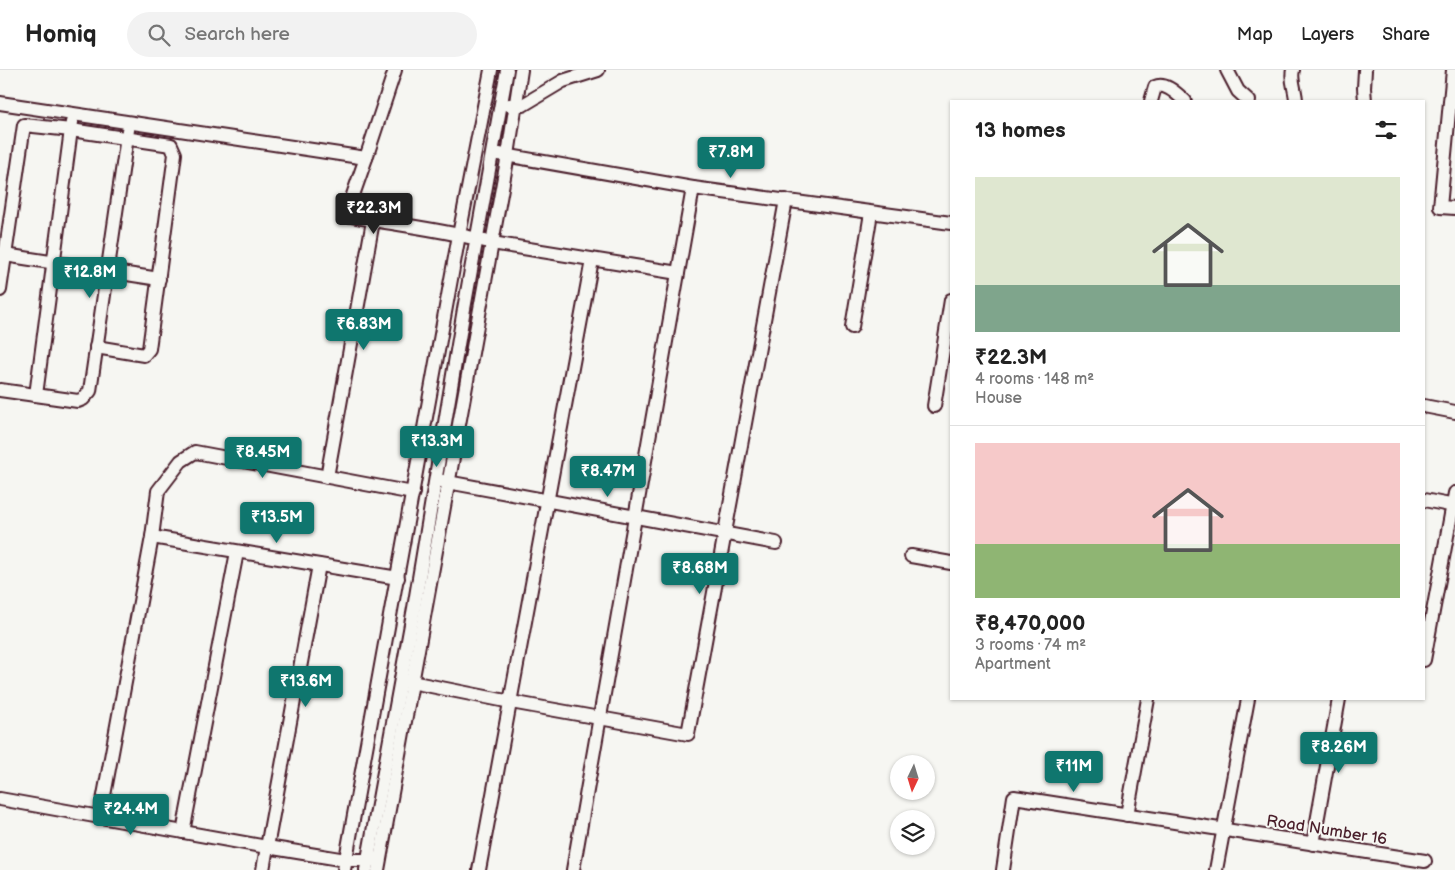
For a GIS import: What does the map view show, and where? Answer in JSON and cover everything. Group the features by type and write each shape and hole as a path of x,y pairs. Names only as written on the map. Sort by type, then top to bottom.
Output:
{"street":[{"path":"395,70 346,216 678,274"},
{"path":"345,865 490,70"},
{"path":"0,799 267,847 345,865 373,865 442,481 477,239 507,70"},
{"path":"442,481 492,243 521,70"},
{"path":"502,104 523,105 563,81 598,70"},
{"path":"1227,70 1238,91 1248,100"},
{"path":"1292,70 1291,74 1296,100"},
{"path":"1365,70 1365,100"},
{"path":"1453,70 1440,206 1455,208"},
{"path":"1151,100 1155,87 1160,85 1175,92 1184,100"},
{"path":"0,103 366,158"},
{"path":"36,395 74,114"},
{"path":"0,390 78,401 83,399 90,391 130,123"},
{"path":"0,290 24,125 171,145 175,154 149,349 144,355 96,347"},
{"path":"493,152 693,188 950,223"},
{"path":"573,870 693,188"},
{"path":"407,681 510,702 688,734 786,200"},
{"path":"852,327 871,213"},
{"path":"327,477 373,221"},
{"path":"5,255 159,279"},
{"path":"479,870 592,260"},
{"path":"934,406 950,306"},
{"path":"1425,406 1455,412"},
{"path":"100,817 152,537 158,491 181,461 195,452 413,493"},
{"path":"442,481 776,543"},
{"path":"1425,500 1454,501 1425,655"},
{"path":"152,537 398,578"},
{"path":"183,832 237,552"},
{"path":"911,556 950,564"},
{"path":"263,870 319,565"},
{"path":"1127,815 1148,700"},
{"path":"1216,870 1248,700"},
{"path":"1313,844 1339,700"},
{"name":"Road Number 16","path":"1003,870 1014,797 1425,861"}]}
